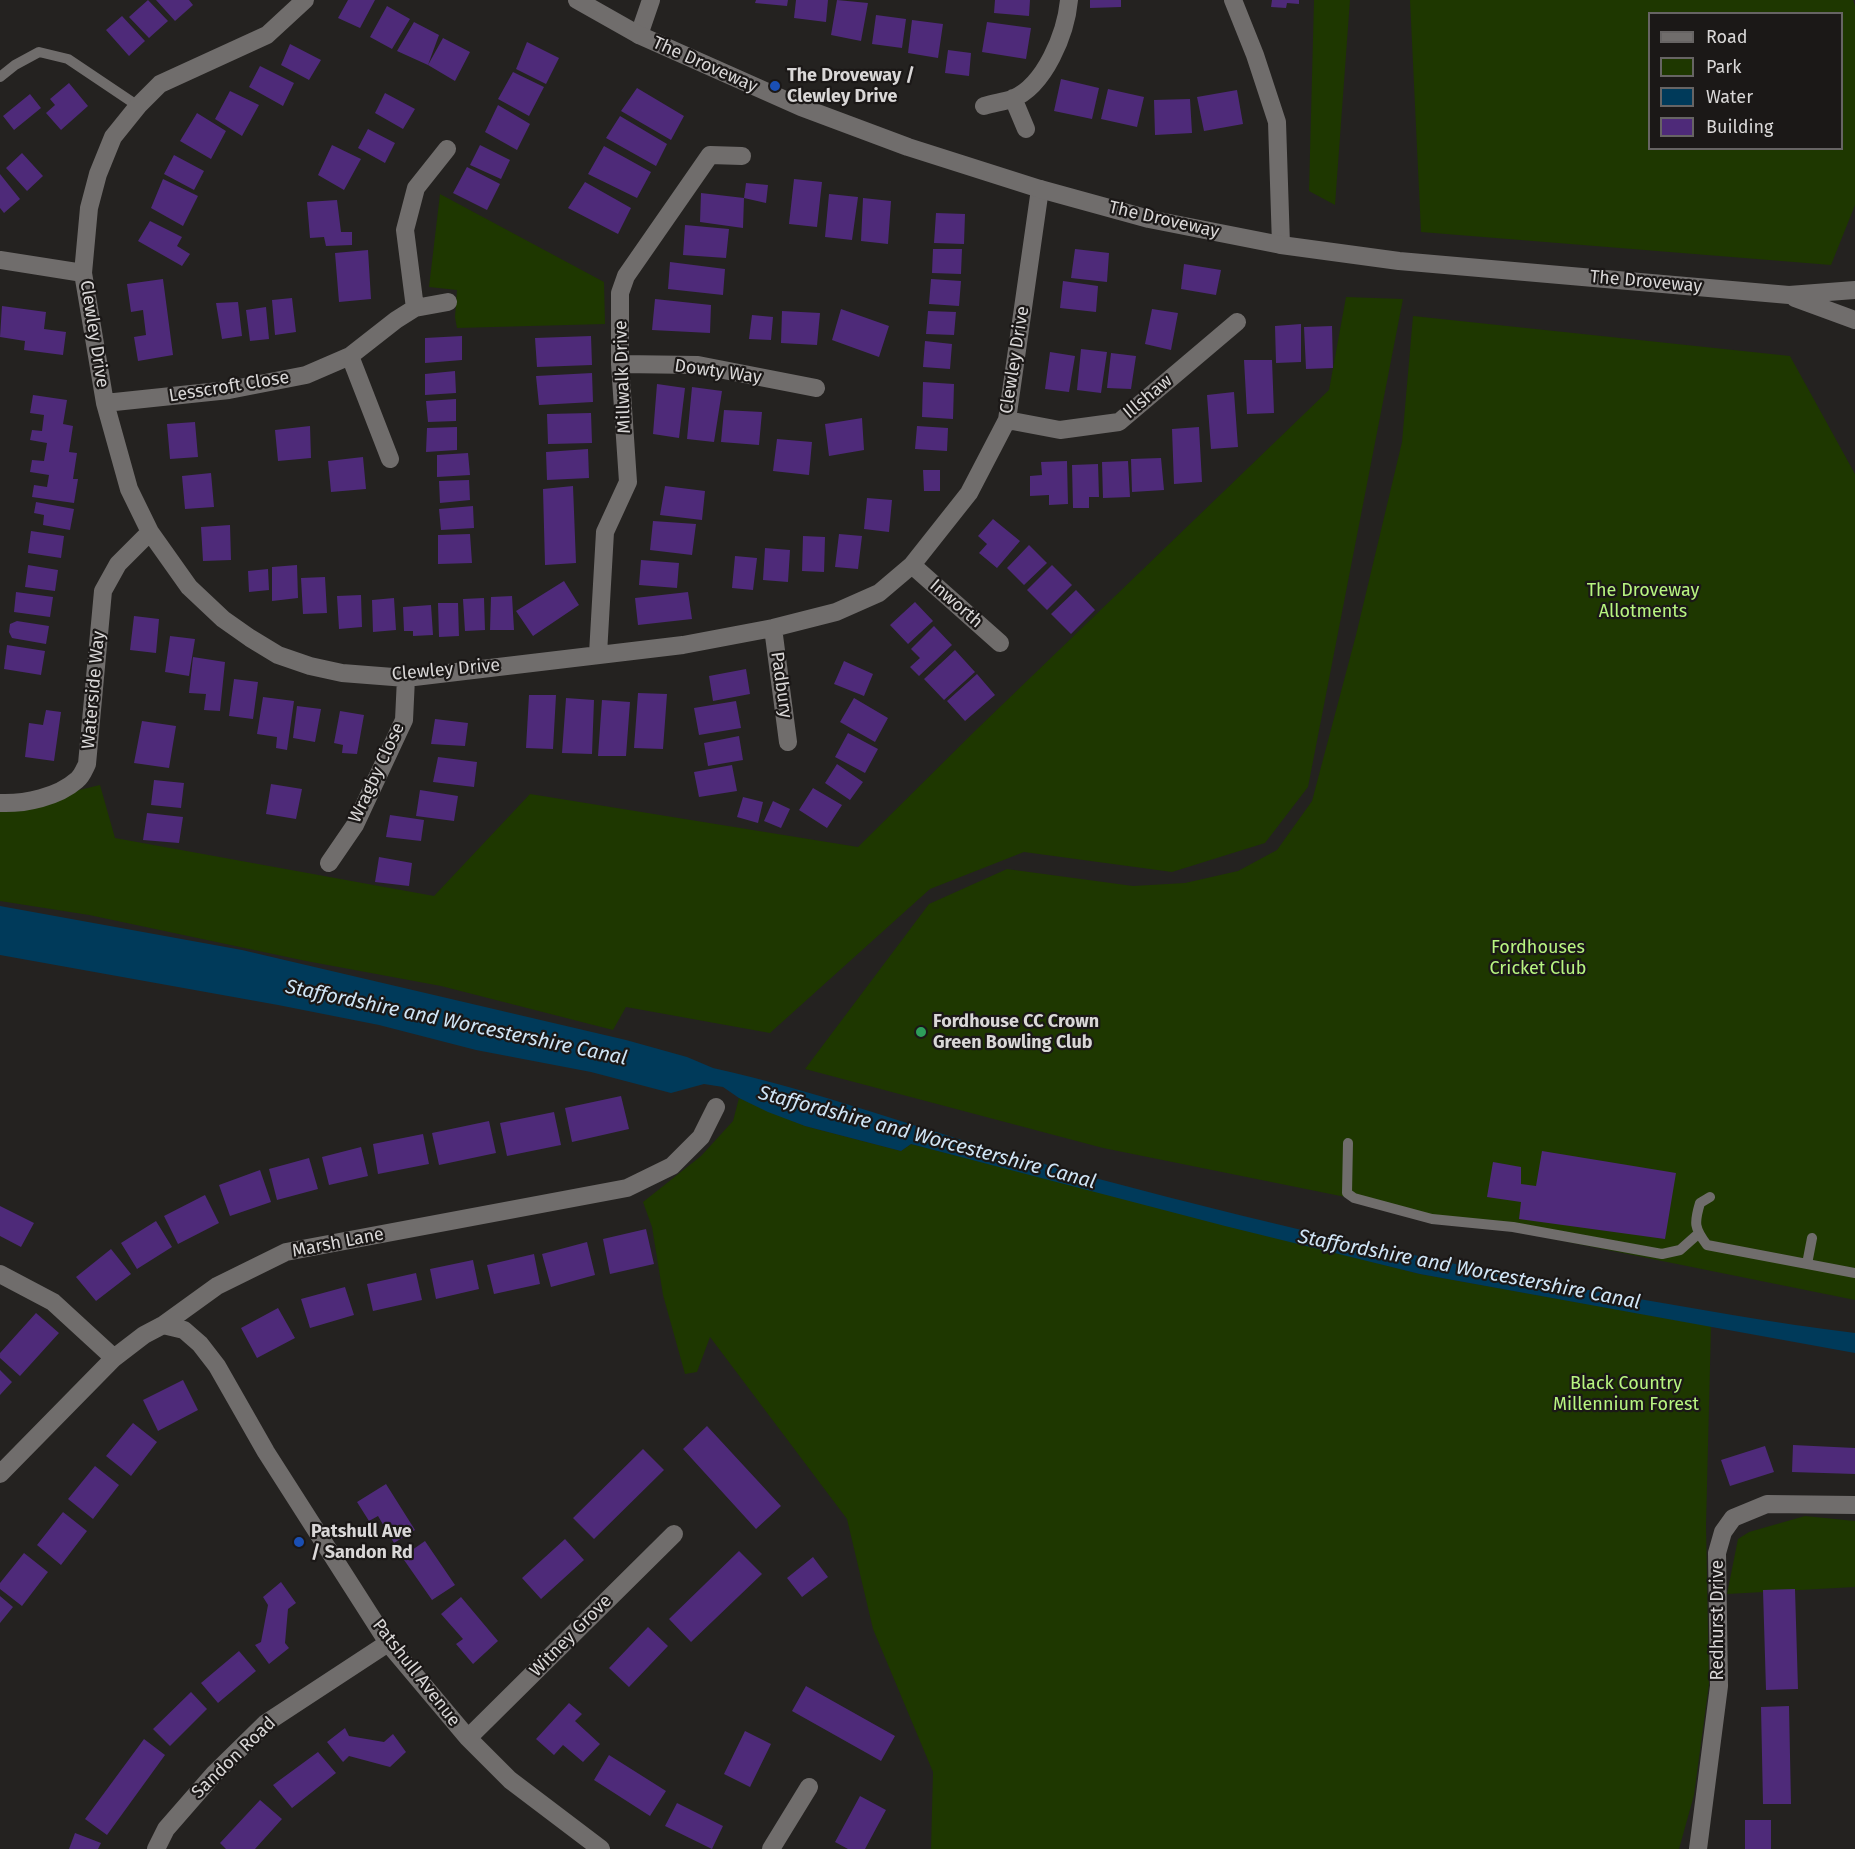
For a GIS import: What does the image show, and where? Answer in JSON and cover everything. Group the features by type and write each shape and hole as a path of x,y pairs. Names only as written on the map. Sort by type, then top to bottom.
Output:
{"street":[{"name":"Clewley Drive","path":"305,0 267,34 160,84 138,106 113,137 98,174 88,208 83,273 105,403 129,489 150,532 189,587 223,619 278,655 310,666 342,673 406,678 683,645 773,628 836,612 879,593 912,565 969,494 1007,420 1040,189"},
{"name":"The Droveway","path":"577,0 639,35 801,107 908,147 1040,189 1149,219 1281,245 1399,261 1789,296 1855,290"},
{"path":"639,35 651,0"},
{"path":"984,106 1013,98 1036,82 1056,48 1068,13 1069,0"},
{"path":"1233,0 1255,55 1277,122 1281,245"},
{"path":"1013,98 1026,129"},
{"path":"447,149 416,188 405,230 415,308 448,303"},
{"name":"Millwalk Drive","path":"598,654 605,532 628,482 620,364 620,293 626,276 710,155 742,156"},
{"path":"0,261 83,273"},
{"name":"The Droveway","path":"1789,296 1855,320"},
{"name":"Lesscroft Close","path":"105,403 240,388 306,375 350,356 415,308"},
{"name":"Illshaw","path":"1007,420 1060,430 1119,422 1237,322"},
{"path":"350,356 390,459"},
{"name":"Dowty Way","path":"620,364 698,365 816,388"},
{"name":"Waterside Way","path":"0,803 41,798 63,791 79,779 87,764 103,591 118,564 150,532"},
{"name":"Inworth","path":"912,565 1000,643"},
{"name":"Padbury","path":"773,628 788,742"},
{"name":"Wragby Close","path":"329,863 355,825 404,720 406,678"},
{"name":"Marsh Lane","path":"0,1474 114,1358 217,1286 286,1252 627,1188 672,1166 701,1137 716,1107"},
{"path":"0,1274 53,1302 114,1358"},
{"name":"Patshull Avenue","path":"164,1324 184,1330 200,1344 217,1366 266,1452 388,1643 468,1738 510,1780 591,1847"},
{"name":"Redhurst Drive","path":"1698,1849 1719,1686 1717,1553 1723,1532 1733,1518 1767,1504 1855,1505"},
{"name":"Witney Grove","path":"468,1738 674,1534"},
{"name":"Sandon Road","path":"156,1849 166,1829 214,1773 266,1723 388,1643"},
{"path":"771,1849 808,1787"}],"lane":[{"path":"0,77 15,65 39,52 68,59 138,106"},
{"path":"1348,1143 1347,1193 1354,1198 1432,1219 1513,1227 1662,1254 1680,1250 1698,1234"},
{"path":"1710,1197 1700,1203 1695,1222 1698,1234 1707,1245 1855,1273"},
{"path":"1807,1264 1812,1238"}],"green space":[{"path":"1314,0 1350,0 1335,205 1309,191"},
{"path":"1410,0 1853,0 1855,6 1855,205 1831,265 1421,232"},
{"path":"440,194 604,282 605,324 457,328 455,317 457,290 429,287"},
{"path":"1346,297 1403,299 1308,787 1265,843 1172,872 1024,852 930,889 770,1033 626,1007 613,1030 441,986 306,961 89,915 0,901 0,809 100,785 115,838 434,896 530,794 858,847 1329,390"},
{"name":"Fordhouses Cricket Club","path":"1413,316 1790,356 1855,474 1855,1300 1103,1148 805,1069 929,904 1007,869 1133,886 1185,883 1238,871 1277,850 1312,801 1356,635 1402,442"},
{"name":"Black Country Millennium Forest","path":"739,1098 805,1126 901,1151 911,1144 1420,1274 1711,1326 1706,1525 1709,1684 1694,1795 1679,1849 931,1849 933,1772 873,1629 847,1519 710,1337 697,1372 685,1374 663,1295 652,1227 643,1202 701,1156 733,1121"},
{"path":"1805,1516 1855,1521 1855,1587 1727,1594 1738,1539 1749,1532"}],"water":[{"name":"Staffordshire and Worcestershire Canal","path":"0,906 242,950 626,1040 687,1057 713,1068 829,1099 1019,1157 1166,1197 1313,1233 1610,1294 1855,1333 1855,1353 1420,1274 911,1144 901,1151 805,1126 768,1112 739,1098 723,1087 704,1084 671,1093 591,1072 476,1050 379,1025 0,955"}],"building":[{"path":"148,0 168,21 149,38 129,17"},
{"path":"156,0 189,0 193,5 175,21"},
{"path":"348,0 375,0 360,28 338,18"},
{"path":"756,0 788,0 787,6 755,3"},
{"path":"796,0 828,0 826,22 794,18"},
{"path":"837,0 868,3 861,41 831,35"},
{"path":"995,0 1030,0 1029,16 994,13"},
{"path":"1090,0 1121,0 1121,7 1090,8"},
{"path":"1272,0 1299,0 1299,4 1287,3 1286,8 1271,7"},
{"path":"387,6 410,19 392,49 370,37"},
{"path":"876,15 906,19 902,48 872,44"},
{"path":"122,16 145,41 129,56 106,30"},
{"path":"912,20 943,24 938,58 908,53"},
{"path":"414,22 439,35 428,65 397,51"},
{"path":"987,22 1031,28 1026,59 982,52"},
{"path":"443,38 470,52 455,81 428,65"},
{"path":"527,42 559,58 546,84 516,69"},
{"path":"290,44 321,60 309,80 281,65"},
{"path":"948,50 971,53 969,76 945,73"},
{"path":"260,66 294,83 283,106 249,87"},
{"path":"513,72 544,87 529,116 498,99"},
{"path":"1061,79 1099,88 1092,119 1054,111"},
{"path":"69,83 88,106 61,130 46,113 55,105 50,99"},
{"path":"637,88 684,116 671,140 621,111"},
{"path":"1108,89 1144,97 1137,127 1101,119"},
{"path":"1237,90 1243,124 1204,131 1197,97"},
{"path":"230,91 259,105 242,136 215,119"},
{"path":"385,93 415,109 403,129 375,113"},
{"path":"30,94 41,108 14,130 3,116"},
{"path":"1190,99 1192,133 1155,135 1154,100"},
{"path":"498,105 530,124 517,150 485,132"},
{"path":"197,113 226,131 211,159 180,141"},
{"path":"620,116 667,144 656,166 606,138"},
{"path":"368,129 395,143 385,163 358,148"},
{"path":"332,145 361,159 344,190 318,175"},
{"path":"480,145 510,160 501,179 470,165"},
{"path":"604,146 651,172 637,198 588,174"},
{"path":"22,153 43,176 27,191 6,168"},
{"path":"174,155 204,171 194,190 164,174"},
{"path":"467,167 500,184 487,210 453,193"},
{"path":"0,174 20,199 4,213 0,208"},
{"path":"163,179 198,196 183,226 151,208"},
{"path":"794,179 822,182 817,227 789,224"},
{"path":"585,182 631,208 618,234 568,208"},
{"path":"746,183 768,185 766,203 744,198"},
{"path":"701,193 744,198 743,228 700,222"},
{"path":"829,194 858,197 852,240 825,237"},
{"path":"863,198 891,201 888,244 861,241"},
{"path":"337,200 341,232 352,232 352,245 326,246 324,237 310,238 307,202"},
{"path":"936,213 965,214 964,244 934,243"},
{"path":"150,221 182,237 177,246 190,254 182,266 138,241"},
{"path":"685,225 729,229 726,258 683,255"},
{"path":"933,249 962,249 961,274 932,273"},
{"path":"1075,249 1109,253 1107,282 1071,278"},
{"path":"368,250 371,299 339,302 335,253"},
{"path":"670,262 725,269 723,295 668,289"},
{"path":"1184,264 1221,270 1216,295 1181,289"},
{"path":"163,279 173,355 138,361 134,337 146,335 143,310 131,312 127,284"},
{"path":"931,279 961,281 959,306 929,304"},
{"path":"1063,281 1098,286 1096,312 1060,308"},
{"path":"292,298 296,332 275,335 272,300"},
{"path":"655,299 711,305 710,333 652,330"},
{"path":"238,302 242,336 222,339 216,303"},
{"path":"2,306 46,312 44,329 66,332 63,355 24,350 25,341 0,337"},
{"path":"266,307 269,339 250,341 246,310"},
{"path":"841,309 889,326 879,357 832,340"},
{"path":"1152,309 1178,313 1171,350 1145,344"},
{"path":"782,311 820,313 817,345 781,343"},
{"path":"928,311 956,312 954,335 926,334"},
{"path":"752,315 773,317 771,340 749,339"},
{"path":"1301,324 1301,362 1276,363 1275,326"},
{"path":"1332,326 1333,368 1306,369 1304,327"},
{"path":"462,336 462,360 425,363 425,338"},
{"path":"591,336 592,365 537,367 535,338"},
{"path":"925,341 952,344 950,369 923,367"},
{"path":"1081,349 1107,352 1101,393 1077,390"},
{"path":"1050,352 1075,356 1069,392 1045,389"},
{"path":"1111,353 1136,356 1131,389 1107,388"},
{"path":"1244,360 1272,360 1274,413 1247,414"},
{"path":"455,371 456,393 425,395 425,374"},
{"path":"592,373 593,402 539,405 536,376"},
{"path":"923,382 954,384 953,419 922,417"},
{"path":"657,384 685,388 679,438 653,434"},
{"path":"692,387 722,391 714,442 687,439"},
{"path":"1234,392 1238,447 1211,449 1207,395"},
{"path":"33,395 67,400 63,424 73,426 69,452 77,453 73,479 78,479 74,503 32,497 34,485 47,487 49,475 30,472 32,460 44,461 47,443 30,440 32,430 42,431 44,415 30,413"},
{"path":"456,399 456,421 428,422 426,401"},
{"path":"724,410 762,412 759,445 721,442"},
{"path":"591,413 592,443 548,444 547,414"},
{"path":"862,418 864,450 829,456 825,424"},
{"path":"195,422 198,457 170,459 167,424"},
{"path":"310,426 311,458 278,461 275,430"},
{"path":"917,426 948,428 947,451 915,449"},
{"path":"457,427 457,450 426,452 427,428"},
{"path":"1199,427 1202,482 1174,484 1172,429"},
{"path":"777,439 812,442 809,475 773,471"},
{"path":"588,449 589,478 547,480 546,452"},
{"path":"468,453 470,475 437,477 437,455"},
{"path":"363,457 366,489 331,492 328,461"},
{"path":"1161,458 1164,490 1132,492 1131,459"},
{"path":"1067,461 1068,504 1049,505 1049,495 1030,496 1030,476 1042,475 1041,462"},
{"path":"1128,461 1130,497 1103,498 1102,462"},
{"path":"1098,464 1099,497 1089,497 1089,508 1073,508 1072,465"},
{"path":"923,470 940,470 940,491 924,491"},
{"path":"211,473 214,507 185,509 182,476"},
{"path":"469,480 470,500 440,503 439,481"},
{"path":"573,486 576,563 545,565 543,489"},
{"path":"665,486 705,491 702,520 660,515"},
{"path":"867,498 892,500 889,532 864,529"},
{"path":"36,502 74,509 70,530 43,525 44,515 34,513"},
{"path":"473,506 474,528 441,530 439,509"},
{"path":"993,519 1020,541 997,568 979,553 987,544 978,536"},
{"path":"653,521 696,524 692,555 650,550"},
{"path":"230,525 231,560 203,561 201,527"},
{"path":"31,531 64,536 61,558 28,553"},
{"path":"470,534 472,563 438,564 438,535"},
{"path":"839,534 862,536 858,569 835,567"},
{"path":"803,536 825,537 824,572 802,571"},
{"path":"1029,545 1047,563 1024,585 1007,568"},
{"path":"765,548 790,550 788,582 763,580"},
{"path":"735,556 757,558 753,590 732,588"},
{"path":"641,560 679,563 677,588 639,585"},
{"path":"28,565 58,570 55,591 25,587"},
{"path":"297,565 298,598 272,601 272,567"},
{"path":"1052,565 1072,585 1047,610 1027,590"},
{"path":"268,569 269,590 249,592 248,571"},
{"path":"325,577 327,613 303,614 301,578"},
{"path":"564,581 579,605 533,636 516,611"},
{"path":"1076,590 1095,610 1071,634 1051,614"},
{"path":"16,592 53,597 50,617 14,612"},
{"path":"688,592 692,619 638,625 635,598"},
{"path":"361,595 362,627 339,629 337,596"},
{"path":"512,596 514,630 490,630 491,597"},
{"path":"394,598 396,630 373,632 372,600"},
{"path":"484,598 485,630 465,631 463,599"},
{"path":"915,602 933,621 908,644 890,625"},
{"path":"438,603 458,603 459,636 439,637"},
{"path":"431,605 433,635 413,636 413,631 404,631 403,607"},
{"path":"134,616 159,619 156,653 130,650"},
{"path":"17,621 49,626 46,644 12,638 9,632 10,624"},
{"path":"934,626 952,645 919,676 910,667 920,658 911,649"},
{"path":"170,636 195,639 189,676 165,672"},
{"path":"7,645 45,651 41,675 4,669"},
{"path":"955,650 975,672 944,700 924,679"},
{"path":"193,657 225,662 220,711 204,710 206,694 189,693"},
{"path":"844,661 873,674 864,696 834,684"},
{"path":"746,669 750,694 713,701 709,676"},
{"path":"977,674 995,695 965,721 947,701"},
{"path":"234,679 258,682 253,719 229,716"},
{"path":"638,693 667,694 663,749 634,748"},
{"path":"529,695 556,695 553,749 526,748"},
{"path":"263,697 294,701 287,750 276,748 277,737 257,734"},
{"path":"566,698 594,700 592,754 562,753"},
{"path":"854,698 888,718 875,742 840,722"},
{"path":"602,700 630,702 626,756 598,756"},
{"path":"736,701 741,728 699,735 694,708"},
{"path":"297,706 321,709 315,742 293,738"},
{"path":"46,710 61,712 54,761 25,757 29,723 43,725"},
{"path":"340,711 364,715 357,754 342,753 343,745 334,743"},
{"path":"435,719 468,723 465,746 431,744"},
{"path":"142,721 176,726 169,768 134,763"},
{"path":"848,733 878,749 865,773 835,757"},
{"path":"739,736 743,760 708,766 704,743"},
{"path":"438,757 477,762 474,787 433,782"},
{"path":"837,764 863,782 850,800 825,783"},
{"path":"732,765 737,791 699,797 694,772"},
{"path":"154,780 184,783 181,808 151,805"},
{"path":"271,784 302,789 296,819 266,814"},
{"path":"813,788 842,805 827,828 799,810"},
{"path":"420,790 458,796 454,821 416,816"},
{"path":"743,797 763,802 758,823 737,817"},
{"path":"773,801 790,809 781,828 764,821"},
{"path":"147,813 183,817 179,843 143,840"},
{"path":"390,815 424,820 421,841 386,837"},
{"path":"379,857 412,863 409,886 375,882"},
{"path":"621,1096 629,1129 572,1142 565,1108"},
{"path":"554,1112 561,1145 507,1156 500,1123"},
{"path":"489,1121 496,1153 439,1165 432,1133"},
{"path":"423,1134 429,1164 378,1174 373,1144"},
{"path":"361,1147 368,1176 329,1185 322,1157"},
{"path":"1542,1151 1676,1173 1665,1239 1519,1219 1521,1202 1487,1197 1493,1162 1521,1167 1521,1184 1536,1186"},
{"path":"309,1158 318,1189 277,1200 269,1169"},
{"path":"260,1170 271,1202 230,1216 219,1185"},
{"path":"205,1195 219,1223 178,1244 164,1216"},
{"path":"0,1206 34,1223 21,1247 0,1236"},
{"path":"156,1221 172,1247 137,1269 121,1243"},
{"path":"646,1229 654,1264 610,1274 603,1239"},
{"path":"587,1242 595,1275 551,1287 542,1254"},
{"path":"111,1249 131,1274 96,1301 76,1277"},
{"path":"534,1254 540,1284 494,1294 487,1265"},
{"path":"473,1260 479,1289 436,1299 430,1269"},
{"path":"416,1273 422,1300 373,1311 367,1284"},
{"path":"345,1287 354,1315 310,1328 301,1299"},
{"path":"278,1308 295,1338 257,1358 241,1328"},
{"path":"36,1313 59,1333 20,1376 0,1358 0,1353"},
{"path":"0,1370 12,1382 0,1395"},
{"path":"183,1380 198,1410 158,1431 143,1400"},
{"path":"133,1423 157,1442 131,1476 106,1456"},
{"path":"707,1426 781,1506 756,1529 683,1449"},
{"path":"1793,1445 1855,1448 1855,1474 1792,1472"},
{"path":"1765,1446 1774,1472 1730,1486 1721,1460"},
{"path":"643,1449 664,1470 594,1539 573,1518"},
{"path":"95,1466 119,1485 93,1519 68,1499"},
{"path":"386,1484 415,1530 394,1543 378,1516 369,1521 357,1502"},
{"path":"63,1512 87,1531 61,1565 37,1545"},
{"path":"565,1539 584,1560 541,1599 522,1578"},
{"path":"425,1541 455,1585 432,1600 402,1557"},
{"path":"739,1551 762,1574 691,1642 669,1619"},
{"path":"24,1553 48,1572 22,1606 0,1589 0,1583"},
{"path":"813,1557 828,1577 802,1597 787,1578"},
{"path":"281,1582 296,1603 288,1609 285,1643 289,1648 269,1664 255,1645 261,1642 268,1605 263,1597"},
{"path":"1795,1589 1798,1689 1766,1690 1763,1590"},
{"path":"0,1596 13,1607 0,1623"},
{"path":"461,1597 498,1641 473,1664 456,1644 463,1639 441,1614"},
{"path":"648,1627 668,1646 629,1687 609,1668"},
{"path":"239,1651 256,1671 218,1703 201,1683"},
{"path":"806,1686 895,1736 881,1761 792,1711"},
{"path":"191,1692 207,1709 170,1746 153,1729"},
{"path":"569,1703 582,1714 575,1721 600,1744 583,1762 563,1745 554,1755 536,1739"},
{"path":"1789,1706 1791,1804 1763,1804 1761,1707"},
{"path":"345,1728 349,1736 384,1742 393,1734 406,1752 390,1767 349,1756 343,1762 327,1742"},
{"path":"745,1731 771,1744 750,1787 724,1774"},
{"path":"144,1739 165,1755 107,1835 85,1819"},
{"path":"318,1752 336,1773 292,1808 273,1785"},
{"path":"609,1755 666,1791 650,1816 594,1780"},
{"path":"860,1796 886,1810 865,1849 848,1849 835,1842"},
{"path":"260,1800 282,1819 255,1849 226,1849 220,1843"},
{"path":"677,1803 723,1826 712,1849 665,1826"},
{"path":"1745,1820 1771,1820 1771,1849 1745,1849"},
{"path":"75,1833 101,1843 98,1849 69,1849"}],"place":[{"name":"The Droveway / Clewley Drive","path":"775,86"},
{"name":"Fordhouse CC Crown Green Bowling Club","path":"921,1032"},
{"name":"Patshull Ave / Sandon Rd","path":"299,1542"}],"park label":[{"name":"The Droveway Allotments","path":"1643,601"}]}
